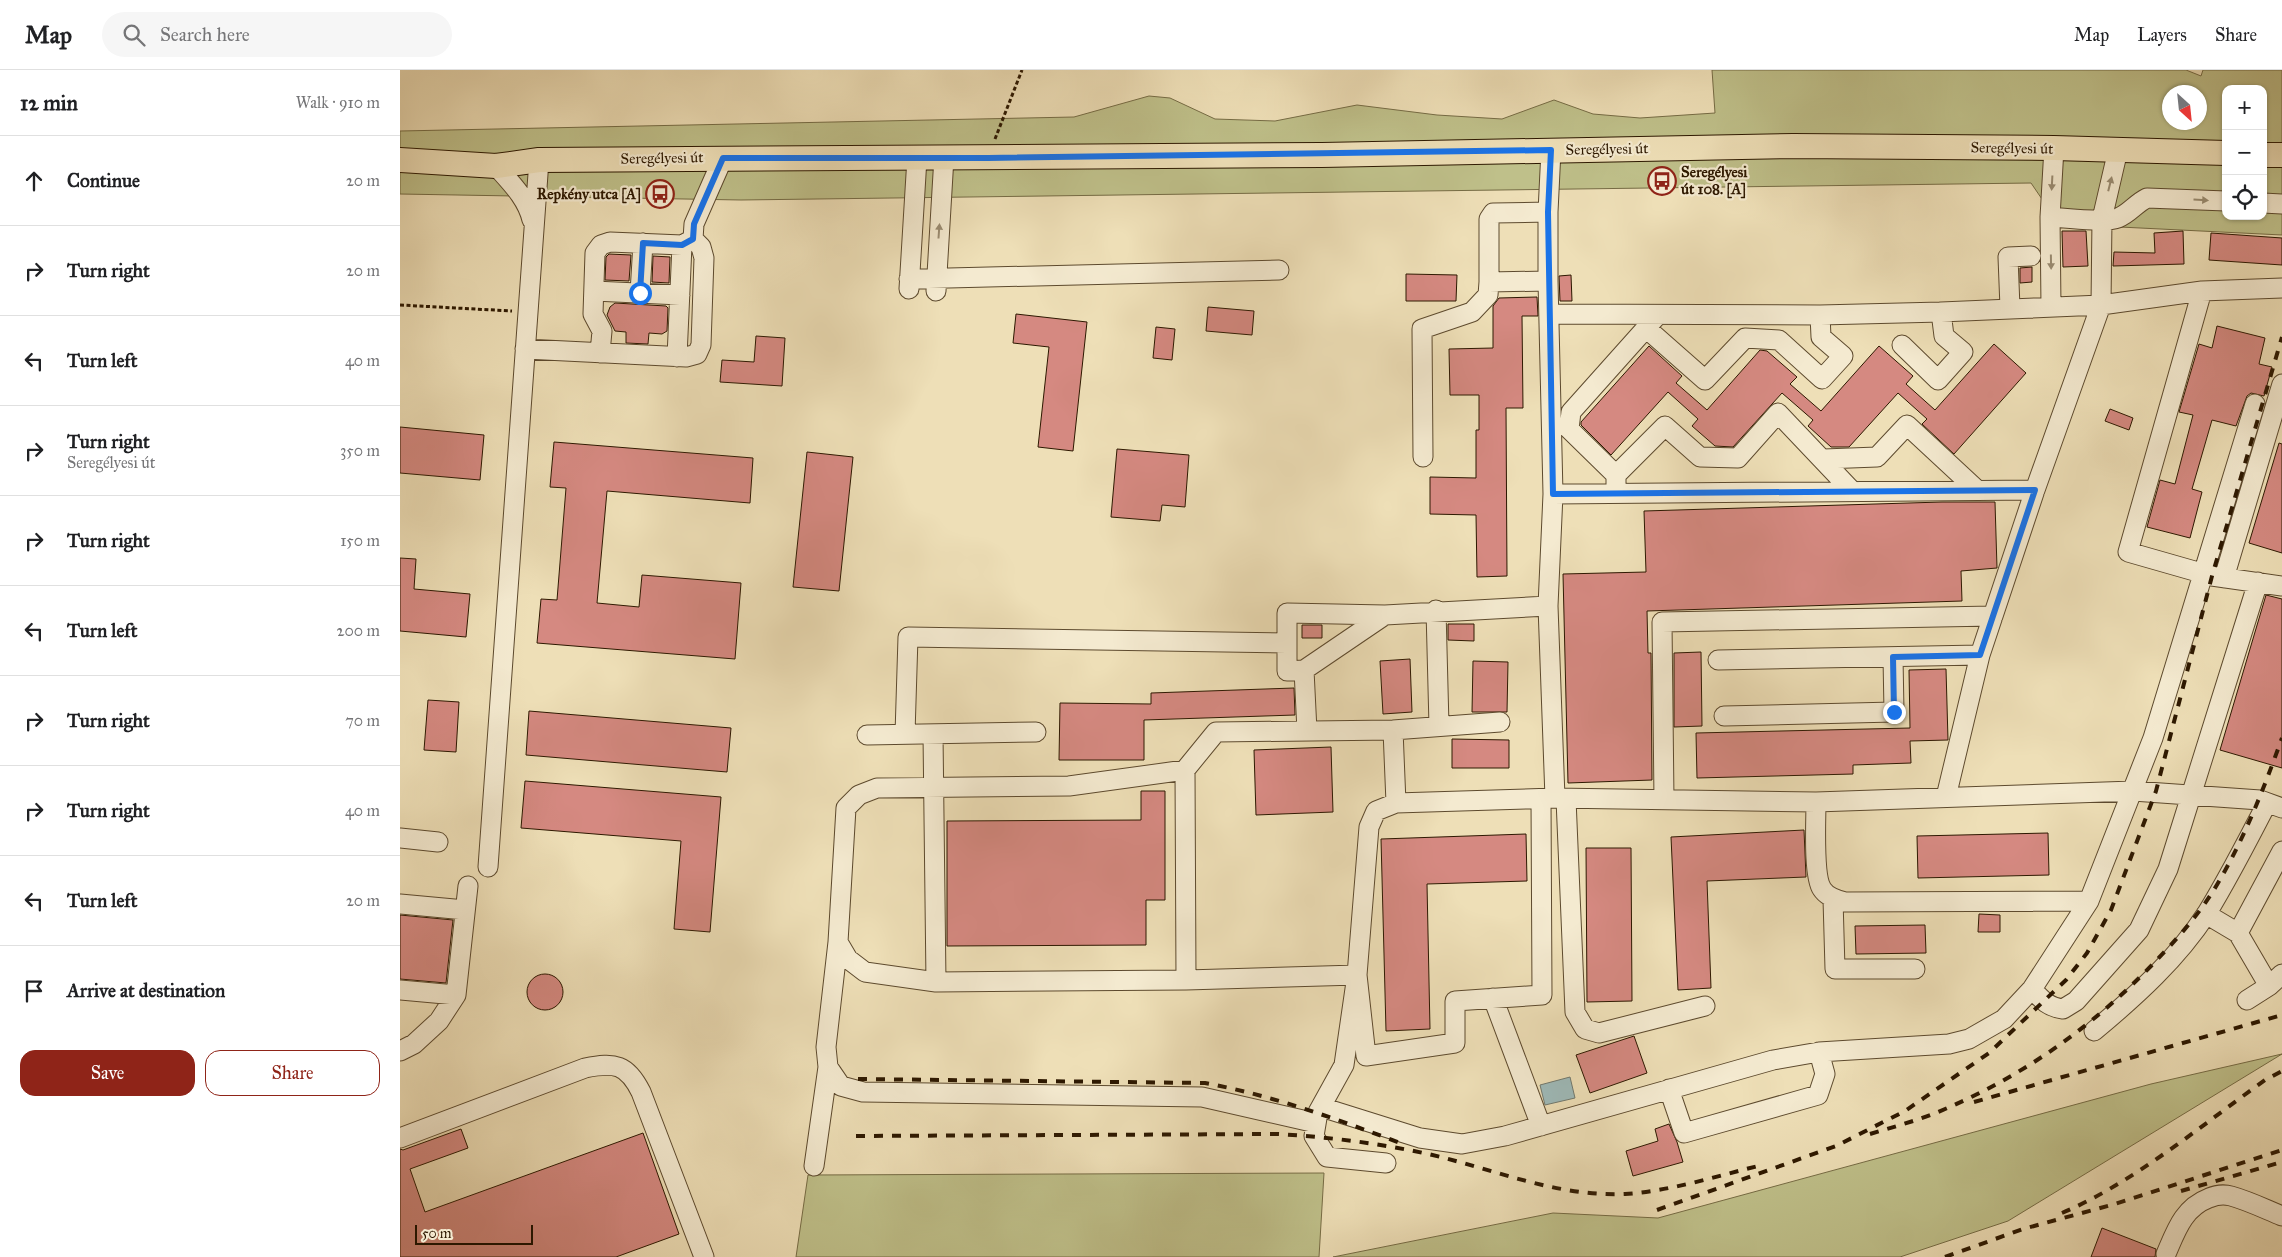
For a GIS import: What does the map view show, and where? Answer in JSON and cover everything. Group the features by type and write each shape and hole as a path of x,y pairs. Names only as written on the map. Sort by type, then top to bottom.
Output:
{"main road":[{"name":"Seregélyesi út","path":"408,160 496,166 539,160 988,158 1868,146 2054,148 2222,153"},
{"name":"Seregélyesi út","path":"408,160 497,150 539,160"},
{"path":"2267,154 2282,155"}],"lane":[{"path":"2051,306 2050,218 2054,148"},
{"path":"1551,150 1548,212 1548,281 1553,494 1548,606 1554,799 1575,1012 1585,1029 1599,1032 1705,1006"},
{"path":"1946,797 1980,655 2035,490 2101,305 2102,219 2118,150"},
{"path":"936,285 944,157"},
{"path":"677,357 680,295 688,242 723,158"},
{"path":"917,158 909,284 936,285 1278,270"},
{"path":"488,867 539,160"},
{"path":"496,166 522,196 530,211 533,228"},
{"path":"2050,218 2116,219 2129,212 2136,203 2147,198 2222,201"},
{"path":"2267,203 2282,204"},
{"path":"1423,458 1422,329 1472,312 1488,295 1489,219 1493,213 1548,212"},
{"path":"525,349 600,353 677,357 697,354 701,345 704,258 701,247 688,242 610,242 601,245 595,253 593,314 602,331 600,353"},
{"path":"640,293 643,243"},
{"path":"2010,308 2008,257 2031,256"},
{"path":"1488,282 1548,281"},
{"path":"1549,314 1653,321 1941,312 2101,305 2202,291 2282,288"},
{"path":"594,291 680,295"},
{"path":"2202,291 2128,552 2224,578 2282,586"},
{"path":"1902,345 1938,380 1963,352 1944,336 1941,312"},
{"path":"1653,321 1705,380 1745,338 1779,340 1822,379 1843,356 1821,337 1820,315"},
{"path":"1616,484 1569,429 1571,412 1653,321"},
{"path":"2224,578 2282,384"},
{"path":"828,1067 841,1086 863,1092 1202,1097 1319,1115 1420,1138 1462,1144 1541,1126 1773,1060 1819,1052 1950,1044 1969,1038 2004,1019 2032,989 2089,901 2153,738 2255,404"},
{"path":"1616,484 1665,426 1700,457 1738,458 1778,413 1824,459 1853,492"},
{"path":"1824,459 1877,457 1907,425 1977,490"},
{"path":"1553,494 1616,484 1853,492 2035,490"},
{"path":"2032,989 2043,1002 2051,1007 2063,1009 2076,1001 2139,930 2168,869 2258,582"},
{"path":"1385,615 1304,670 1287,671 1287,613 1385,615 1436,610 1548,606"},
{"path":"1436,610 1438,726"},
{"path":"1664,800 1662,622 1993,616"},
{"path":"905,734 908,637 1287,643"},
{"path":"1718,660 1980,655"},
{"path":"1724,716 1894,712 1893,657"},
{"path":"1304,670 1307,731"},
{"path":"1186,980 1184,770 1216,732 1394,730 1500,722"},
{"path":"1394,730 1396,803"},
{"path":"867,735 1036,732"},
{"path":"933,734 936,982"},
{"path":"814,1166 828,1067 826,1047 838,942 846,808 859,795 877,788 1069,786 1184,770"},
{"path":"1386,1163 1327,1157 1314,1136 1319,1115 1344,1064 1358,975 1369,827 1376,811 1396,803 1554,799 1816,802 2133,790 2260,800 2274,806 2240,857 2206,914 2159,972 2133,999 2094,1031"},
{"path":"1358,975 1366,1056 1455,1043 1455,1001 1542,995 1554,799"},
{"path":"1816,802 1817,874 1822,889 1833,899 1845,902 2089,901"},
{"path":"400,838 438,842"},
{"path":"2238,933 2282,850"},
{"path":"400,1051 414,1044 439,1020 456,995 468,886"},
{"path":"1833,899 1835,969 1915,969"},
{"path":"400,904 465,910"},
{"path":"2206,914 2238,933 2276,980 2247,1000"},
{"path":"838,942 848,958 865,972 936,982 1186,980 1358,975"},
{"path":"400,990 456,995"},
{"path":"1493,998 1541,1126"},
{"path":"1669,1089 1684,1133 1818,1095 1824,1074 1819,1052"},
{"path":"400,1138 585,1068 605,1064 620,1067 633,1076 641,1092 704,1257"},
{"path":"2166,1254 2180,1221 2187,1212 2198,1204 2218,1195 2230,1195 2282,1216"}],"path":[{"path":"988,158 1022,70"},
{"path":"400,305 528,312"}],"green space":[{"path":"1712,70 2186,70 2201,76 2203,70 2282,70 2282,235 2059,224 2031,183 741,200 400,194 400,131 1074,117 1149,96 1170,98 1215,119 1275,121 1357,105 1437,115 1502,119 1554,100 1593,114 1640,118 1715,113"},
{"path":"2282,1054 2008,1221 1900,1257 1333,1257 1553,1213 1658,1218 2151,1084"},
{"path":"1324,1173 1319,1257 796,1257 808,1175"}],"water":[{"path":"1570,1077 1575,1098 1545,1105 1540,1085"}],"building":[{"path":"2062,231 2086,231 2088,266 2063,267"},
{"path":"2183,231 2184,264 2113,266 2114,252 2155,253 2154,233"},
{"path":"2211,233 2282,238 2282,265 2209,260"},
{"path":"609,254 631,255 629,281 605,280 606,257"},
{"path":"653,256 670,257 669,283 652,282"},
{"path":"2032,267 2032,282 2020,283 2020,268"},
{"path":"1406,274 1457,275 1456,301 1406,301"},
{"path":"1571,275 1572,301 1560,301 1559,276"},
{"path":"1537,297 1538,316 1522,316 1523,408 1506,408 1507,576 1477,577 1476,515 1430,514 1430,477 1476,478 1476,430 1479,430 1479,395 1450,395 1449,349 1493,348 1493,306 1499,298"},
{"path":"615,303 666,306 668,308 667,331 662,334 649,333 648,344 626,343 626,332 615,331 607,315 610,307"},
{"path":"1208,307 1254,311 1252,335 1206,331"},
{"path":"1016,314 1087,322 1073,451 1038,447 1049,347 1013,343"},
{"path":"2217,326 2265,338 2259,364 2272,367 2264,396 2251,393 2247,396 2236,426 2212,420 2192,489 2202,492 2190,538 2147,527 2160,480 2175,484 2193,415 2179,412 2199,344 2212,348"},
{"path":"1156,327 1175,329 1172,360 1153,358"},
{"path":"756,336 785,338 782,386 720,382 722,360 754,362"},
{"path":"1994,344 2026,373 1954,454 1922,424 1927,419 1898,393 1849,447 1831,447 1808,426 1813,420 1782,393 1733,447 1715,446 1692,426 1698,419 1668,392 1611,455 1581,425 1581,422 1649,346 1682,376 1676,383 1707,410 1760,350 1767,351 1797,377 1790,384 1821,411 1879,346 1913,376 1906,384 1935,410"},
{"path":"2110,409 2133,418 2129,430 2105,421"},
{"path":"400,427 484,435 480,480 400,473"},
{"path":"554,442 753,458 750,503 607,491 597,603 639,607 642,575 741,583 735,659 537,643 541,599 557,600 566,488 550,487"},
{"path":"2279,443 2282,444 2282,553 2249,543"},
{"path":"1117,449 1189,455 1185,507 1162,505 1160,521 1111,517"},
{"path":"807,452 853,457 839,591 793,587"},
{"path":"1995,502 1997,568 1961,571 1962,601 1647,611 1648,653 1651,653 1652,780 1568,783 1563,574 1646,572 1644,511"},
{"path":"400,558 416,559 414,589 470,594 466,637 400,631"},
{"path":"2266,595 2282,599 2282,768 2220,750"},
{"path":"1448,624 1474,624 1474,641 1448,640"},
{"path":"1302,625 1322,625 1322,638 1302,638"},
{"path":"1701,652 1702,726 1674,727 1674,653"},
{"path":"1410,659 1412,712 1383,714 1380,661"},
{"path":"1473,661 1508,662 1507,712 1472,712"},
{"path":"1946,669 1948,740 1910,741 1911,763 1853,765 1853,774 1697,778 1696,733 1910,728 1909,670"},
{"path":"1294,688 1295,715 1144,720 1144,760 1059,760 1060,703 1151,704 1151,693"},
{"path":"428,700 459,702 456,752 424,750"},
{"path":"529,711 731,728 727,772 526,755"},
{"path":"1452,739 1509,740 1509,768 1452,768"},
{"path":"1331,747 1333,812 1256,815 1254,750"},
{"path":"525,781 721,797 710,932 674,929 681,841 521,828"},
{"path":"1141,791 1165,791 1165,900 1146,900 1146,945 947,946 947,821 1141,820"},
{"path":"1804,830 1806,877 1707,881 1711,988 1678,990 1671,837"},
{"path":"2048,833 2049,875 1918,878 1917,836"},
{"path":"1526,834 1527,881 1427,884 1430,1029 1386,1031 1381,839"},
{"path":"1586,848 1631,848 1632,1001 1587,1002"},
{"path":"1979,914 2000,915 2000,932 1978,932"},
{"path":"400,915 453,920 446,983 400,979"},
{"path":"1925,925 1926,953 1856,954 1855,926"},
{"path":"545,974 557,980 563,992 557,1004 545,1010 533,1004 527,992 533,980"},
{"path":"1634,1036 1647,1073 1590,1093 1576,1055"},
{"path":"1669,1124 1683,1162 1633,1176 1626,1151 1658,1141 1655,1129"},
{"path":"461,1129 468,1148 410,1169 425,1212 643,1133 679,1234 616,1257 400,1257 400,1149 403,1150"},
{"path":"2102,1228 2156,1249 2155,1257 2091,1257"}],"railway":[{"path":"1657,1210 1836,1146 1905,1111 1989,1053 2066,980 2087,953 2111,910 2156,791 2212,576 2282,337"},
{"path":"1870,1134 1938,1112 1997,1084 2079,1031 2128,988 2161,956 2187,926 2218,883 2237,848 2253,812 2282,738"},
{"path":"1974,1102 2282,1015"},
{"path":"2062,1213 2089,1201 2141,1170 2265,1080 2282,1071"},
{"path":"858,1079 1205,1083 1281,1101 1403,1144"},
{"path":"856,1136 1296,1135 1353,1141 1409,1150 1550,1187 1599,1194 1625,1194 1659,1190 1762,1165"},
{"path":"1945,1257 2023,1229 2115,1204 2282,1150"},
{"path":"2181,1191 2282,1162"}],"place":[{"name":"Seregélyesi út 108. [A]","path":"1662,181"},
{"name":"Repkény utca [A]","path":"660,194"}],"route":[{"path":"640,293 643,243 682,245 693,239 694,224 723,158 988,158 1551,150 1548,212 1548,295 1553,494 2035,490 1980,655 1893,657 1894,712"}]}
